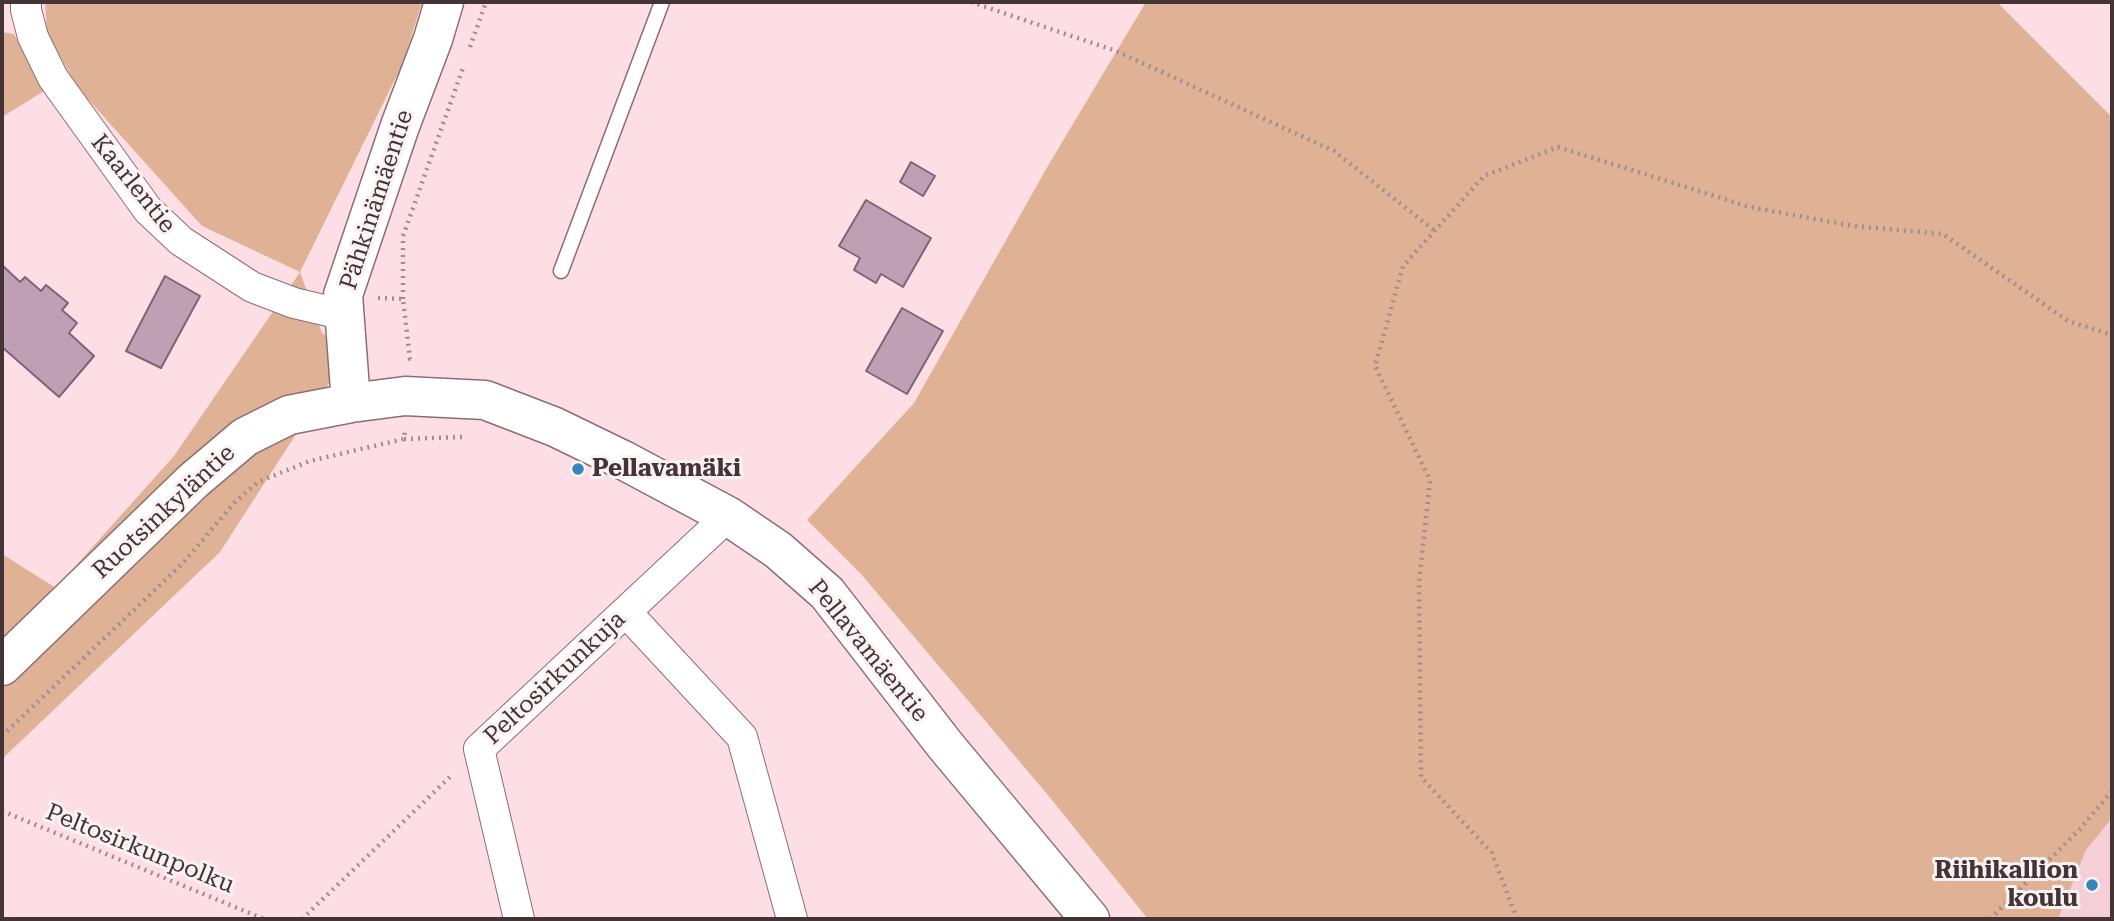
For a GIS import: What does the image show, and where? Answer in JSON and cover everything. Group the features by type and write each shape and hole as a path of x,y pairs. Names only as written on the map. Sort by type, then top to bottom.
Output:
{"street":[{"name":"Kaarlentie","path":"26,2 33,37 53,78 148,210 181,241 253,288 294,303 345,315"},
{"name":"Pähkinämäentie","path":"351,403 343,295 444,2"},
{"name":"Pellavamäentie","path":"351,403 408,378 485,400 625,461 728,516 778,550 827,593 945,745 1090,919"},
{"name":"Ruotsinkyläntie","path":"2,666 193,481 245,437 289,415 351,403"},
{"name":"Peltosirkunkuja","path":"519,919 479,749 728,516"},
{"path":"626,612 742,737 792,919"}],"lane":[{"path":"561,271 662,2"}],"path":[{"path":"469,51 486,2"},
{"path":"971,2 1116,51 1334,151 1435,231"},
{"path":"403,299 403,236 464,64"},
{"path":"1517,919 1492,853 1421,777 1419,583 1430,480 1375,366 1403,266 1484,176 1558,147 1750,207 1853,226 1943,234 2068,321 2112,335"},
{"path":"404,439 408,378"},
{"path":"2,736 182,564 236,501 258,482 310,461 404,439 469,436"},
{"path":"302,919 479,749"},
{"path":"1990,919 2080,829 2112,791"},
{"name":"Peltosirkunpolku","path":"2,811 264,919"}],"shaded area":[{"path":"45,2 422,2 403,63 300,272 202,226 77,87 47,32"},
{"path":"1146,2 1997,2 2112,117 2112,818 2086,850 2058,919 1148,919 1047,794 861,574 807,520 914,403 1049,164"},
{"path":"2,32 14,34 44,91 2,117"},
{"path":"300,272 322,333 349,352 220,552 2,759 2,554 56,588 174,456"},
{"name":"Riihikallion koulu","path":"2112,818 2112,919 2058,919 2086,850"}],"building":[{"path":"911,162 935,176 923,196 900,182"},
{"path":"866,200 931,238 903,287 881,274 876,283 854,270 860,258 839,246"},
{"path":"2,265 20,282 25,277 41,291 46,285 68,303 62,310 77,323 69,333 94,356 59,397 2,347"},
{"path":"165,276 200,296 161,368 126,351"},
{"path":"902,308 943,331 907,394 866,371"}],"place":[{"name":"Pellavamäki","path":"578,469"},
{"name":"Riihikallion koulu","path":"2092,885"}]}
